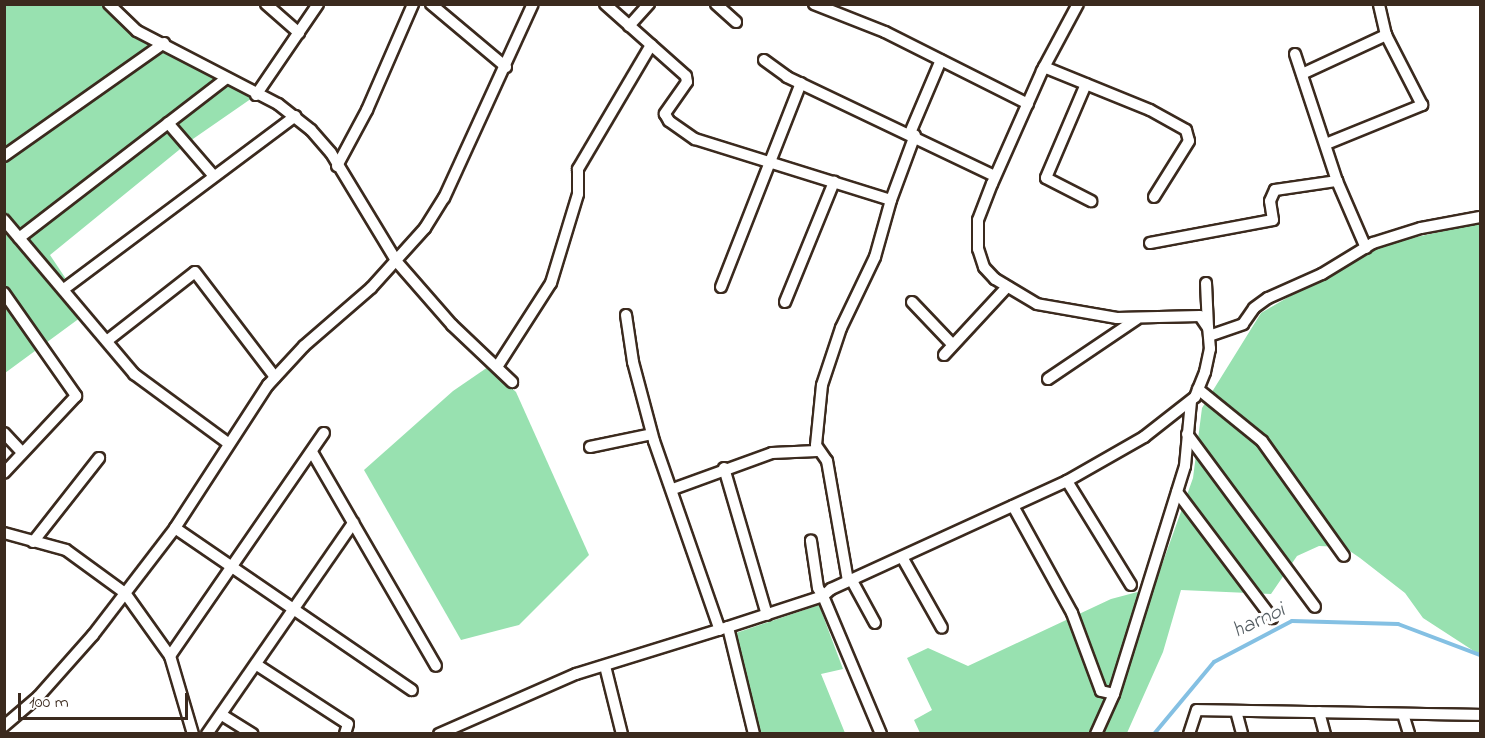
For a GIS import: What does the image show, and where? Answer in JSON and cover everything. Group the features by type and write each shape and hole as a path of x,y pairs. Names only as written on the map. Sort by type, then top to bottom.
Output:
{"street":[{"path":"109,4 137,31 295,116 323,143 397,262 512,382"},
{"path":"266,4 299,33"},
{"path":"256,95 318,4"},
{"path":"337,166 367,110 413,4"},
{"path":"431,4 506,67"},
{"path":"4,726 46,688 125,593 175,528 228,443 275,377 304,345 397,262 444,198 533,4"},
{"path":"605,4 686,76 687,82 665,114 669,121 694,139 891,200"},
{"path":"629,26 649,4"},
{"path":"716,4 736,22"},
{"path":"814,4 885,32 1028,104"},
{"path":"1078,4 1044,67 995,176 978,220 976,236 984,267 1021,297 1055,309 1137,319 1200,316 1208,332"},
{"path":"1326,144 1422,105 1386,35 1379,4"},
{"path":"1302,74 1386,35"},
{"path":"4,156 164,44"},
{"path":"497,368 551,284 578,194 578,169 651,45"},
{"path":"1294,54 1337,181 1366,248"},
{"path":"764,60 801,83 912,134 995,176"},
{"path":"817,451 825,368 875,257 912,134 941,60"},
{"path":"1044,67 1150,110 1186,130 1189,141 1154,197"},
{"path":"20,238 227,78"},
{"path":"721,287 772,162 801,83"},
{"path":"1086,84 1046,178 1091,201"},
{"path":"64,289 213,175 295,116"},
{"path":"168,123 213,175"},
{"path":"1150,243 1273,220 1270,201 1275,190 1337,181"},
{"path":"785,302 834,182"},
{"path":"1208,332 1243,324 1254,308 1268,298 1366,248 1421,228 1480,217"},
{"path":"4,220 108,340 134,374 228,443"},
{"path":"108,340 195,272 275,377"},
{"path":"439,734 576,674 823,596 850,580 1067,481 1144,437 1191,401 1198,390 1210,349 1206,283"},
{"path":"944,355 1007,287"},
{"path":"4,293 76,396 4,473"},
{"path":"912,302 953,345"},
{"path":"626,315 633,362 652,434 724,629 754,734"},
{"path":"1048,379 1137,319"},
{"path":"1198,390 1262,441 1344,556"},
{"path":"1096,734 1114,694 1177,492 1191,401"},
{"path":"4,433 22,452"},
{"path":"170,656 234,568 324,434"},
{"path":"590,447 652,434"},
{"path":"1187,434 1315,607"},
{"path":"673,489 723,468 772,453 817,451 827,461 850,580 875,623"},
{"path":"312,452 436,666"},
{"path":"33,542 99,458"},
{"path":"723,468 767,615"},
{"path":"1067,481 1131,585"},
{"path":"1177,492 1272,618"},
{"path":"1013,506 1072,612 1101,691 1114,694"},
{"path":"207,734 257,665 353,523"},
{"path":"175,528 412,690"},
{"path":"5,534 66,550 125,593 170,656 193,734"},
{"path":"811,541 818,588 881,734"},
{"path":"902,557 942,628"},
{"path":"257,665 348,724 345,734"},
{"path":"605,666 622,734"},
{"path":"1189,734 1197,710 1403,714 1480,718"},
{"path":"1236,711 1242,734"},
{"path":"1319,712 1325,734"},
{"path":"1403,714 1409,734"},
{"path":"222,715 252,734"}],"green space":[{"path":"5,5 106,5 127,32 255,96 190,141 50,255 88,312 5,373"},
{"path":"1480,223 1480,655 1423,618 1405,593 1344,547 1319,546 1297,556 1271,594 1181,590 1163,652 1127,733 920,733 914,720 932,710 907,658 928,648 968,666 1111,599 1145,590 1159,573 1193,478 1202,408 1261,313 1376,246"},
{"path":"488,367 516,392 589,555 519,625 461,640 364,470 453,391"},
{"path":"819,605 843,669 821,674 845,733 759,733 736,633"}],"waterway":[{"name":"harnoi","path":"1154,734 1214,662 1292,621 1398,624 1480,655"}]}
